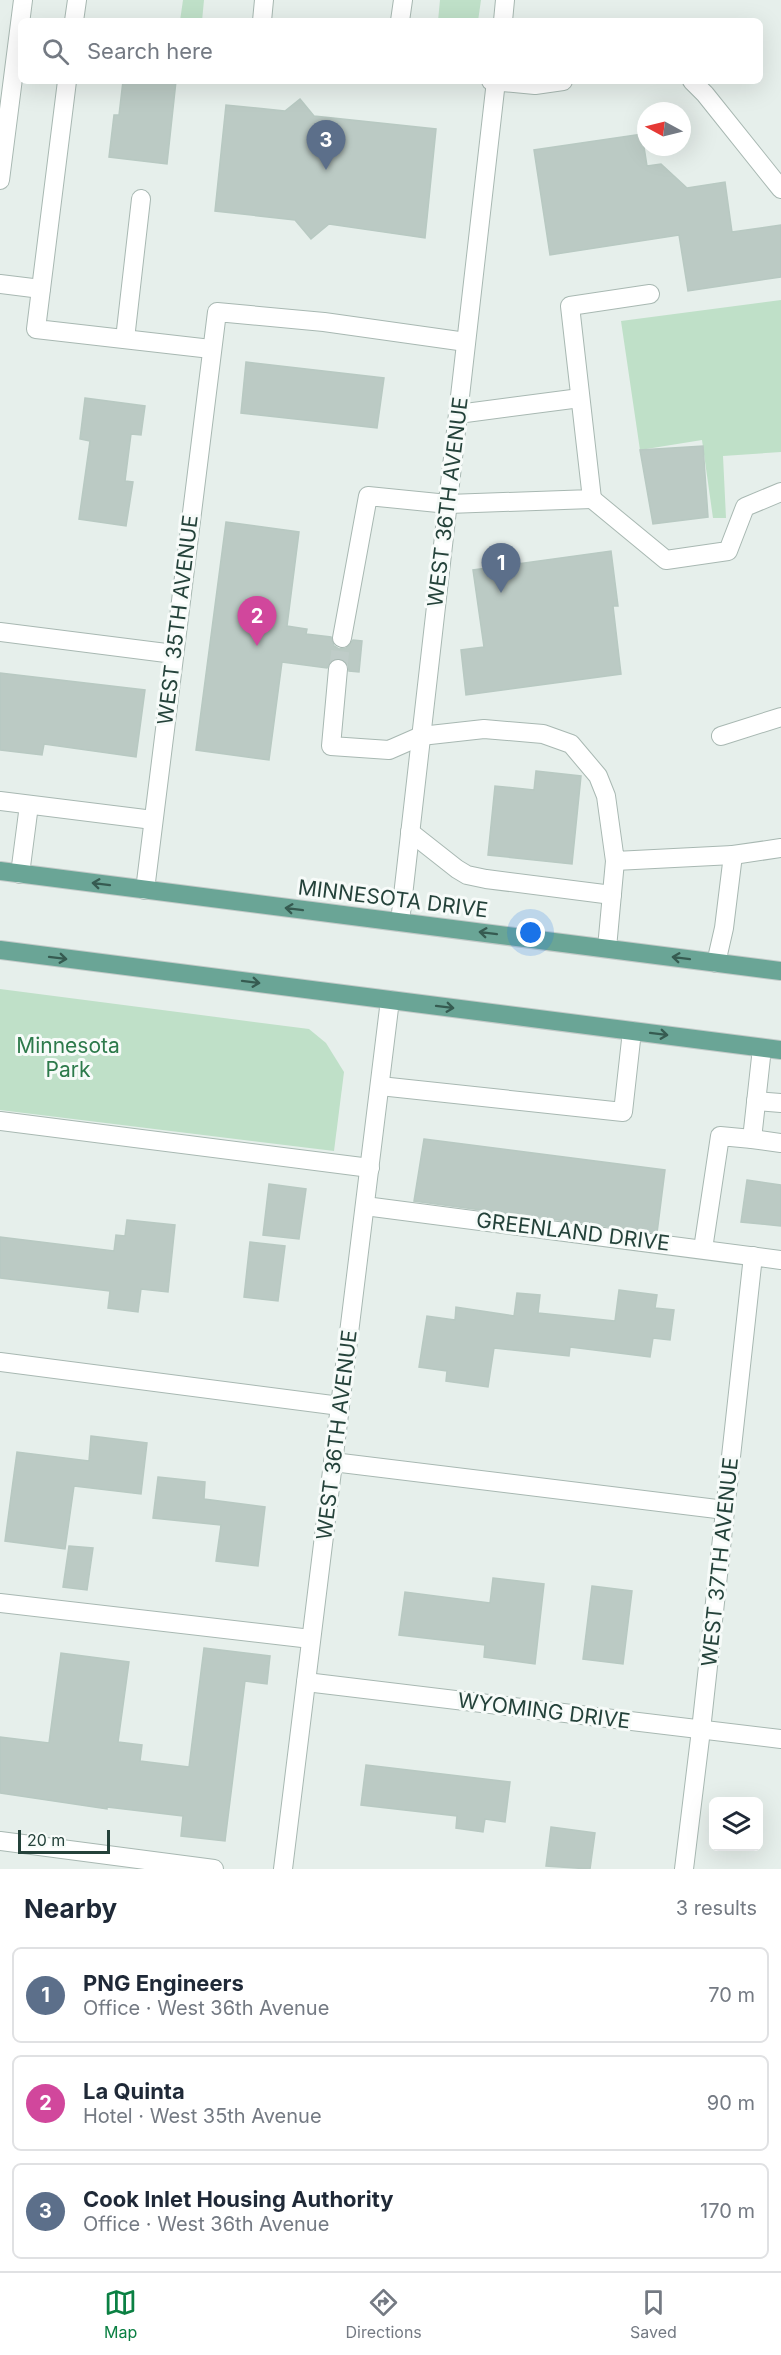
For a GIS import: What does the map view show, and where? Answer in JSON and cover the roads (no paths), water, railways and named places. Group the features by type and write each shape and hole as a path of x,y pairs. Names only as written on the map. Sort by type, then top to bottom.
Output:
{"main road":[{"name":"MINNESOTA DRIVE","path":"0,871 781,971"},
{"path":"0,950 781,1050"}],"street":[{"path":"21,18 23,0"},
{"path":"74,18 77,0"},
{"path":"262,18 264,0"},
{"path":"400,18 403,0"},
{"path":"503,18 505,0"},
{"path":"0,180 18,39"},
{"path":"67,84 36,329 211,350"},
{"name":"WEST 36TH AVENUE","path":"400,922 496,84"},
{"path":"525,84 542,84"},
{"path":"695,84 781,189"},
{"path":"125,339 141,199"},
{"path":"0,284 41,289"},
{"path":"592,499 570,306 650,294"},
{"name":"WEST 35TH AVENUE","path":"145,890 217,312 324,322 466,342"},
{"path":"458,414 580,398"},
{"path":"342,638 368,496 448,504 592,499 666,560 728,551 745,507 781,492"},
{"path":"0,632 174,654"},
{"path":"338,669 331,746 389,750 421,736 484,729 543,734 571,744 598,777 606,796 615,861 607,948"},
{"path":"721,736 781,717"},
{"path":"0,801 153,820"},
{"path":"20,874 29,805"},
{"path":"410,832 467,875 612,895"},
{"path":"615,861 733,855 781,848"},
{"path":"716,963 724,928 733,855"},
{"name":"WEST 36TH AVENUE","path":"283,1869 390,1000"},
{"path":"380,1086 623,1112 632,1031"},
{"path":"752,1139 762,1048"},
{"path":"756,1101 781,1103"},
{"path":"0,1121 370,1168"},
{"path":"703,1249 720,1136 780,1145"},
{"name":"GREENLAND DRIVE","path":"365,1206 781,1260"},
{"name":"WEST 37TH AVENUE","path":"684,1869 753,1256"},
{"path":"0,1362 340,1406"},
{"path":"333,1462 725,1510"},
{"path":"0,1603 311,1639"},
{"name":"WYOMING DRIVE","path":"306,1682 781,1739"},
{"path":"0,1841 214,1869"}],"tunnel":[{"path":"338,669 342,638"}],"place":[{"name":"Cook Inlet Housing Authority","path":"326,170"},
{"name":"PNG Engineers","path":"501,593"},
{"name":"La Quinta","path":"257,646"}],"park label":[{"name":"Minnesota Park","path":"68,1058"}]}
